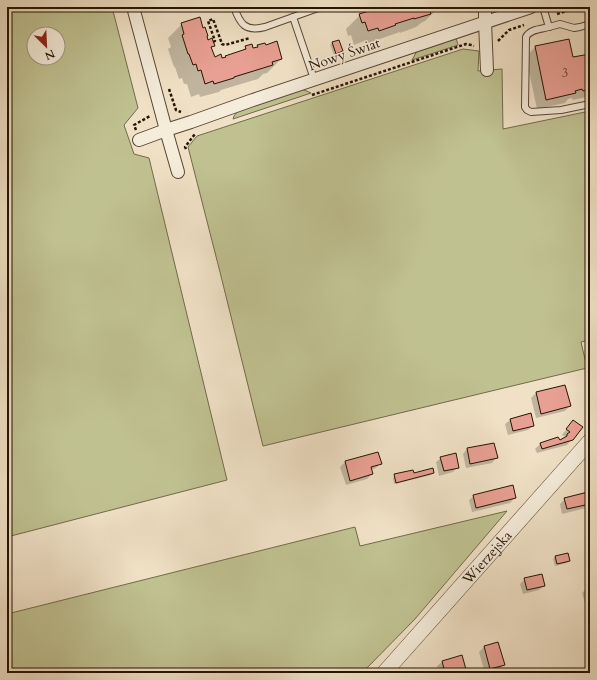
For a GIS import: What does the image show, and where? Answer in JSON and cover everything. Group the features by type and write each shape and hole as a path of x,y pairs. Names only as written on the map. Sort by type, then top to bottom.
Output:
{"street":[{"path":"133,7 178,172"},
{"path":"485,7 487,70"},
{"name":"Nowy Świat","path":"139,140 250,100 531,7"},
{"name":"Wierzejska","path":"384,673 590,440"}],"lane":[{"path":"234,7 240,22 250,29 265,27 321,7"},
{"path":"543,7 549,27"},
{"path":"293,17 314,79"},
{"path":"590,24 574,28 560,24 528,34 526,37 525,107 531,112 561,110 590,104"}],"path":[{"path":"220,40 214,41 208,21 213,19 220,40 222,44 225,45 254,36"},
{"path":"307,97 466,44 478,48"},
{"path":"187,155 185,147 196,133"}],"green space":[{"path":"7,7 112,7 138,108 124,125 134,154 149,158 227,480 7,537"},
{"path":"456,38 458,45 412,60 417,51"},
{"path":"463,49 479,51 478,71 502,69 503,129 590,111 590,340 581,342 587,368 263,446 188,147 197,136"},
{"path":"302,89 311,93 233,119 238,111"},
{"path":"507,511 415,619 362,673 7,673 7,614 355,527 360,546"}],"building":[{"path":"374,7 440,8 430,11 431,14 395,24 396,25 379,31 378,28 368,31 365,22 362,23 359,14 369,11 368,9"},
{"path":"200,17 203,28 205,27 208,40 212,38 215,46 211,47 215,57 221,54 222,58 226,57 225,56 246,49 245,46 252,44 253,48 258,47 257,45 265,43 266,45 277,41 282,59 272,62 273,65 234,78 214,84 213,81 205,84 201,70 198,71 196,64 193,65 188,54 182,35 184,34 181,23"},
{"path":"569,39 573,57 590,54 590,89 583,91 582,89 575,91 576,93 546,100 535,46"},
{"path":"339,40 343,51 336,54 332,42"},
{"path":"565,385 571,406 541,414 536,392"},
{"path":"531,413 534,426 513,431 510,419"},
{"path":"573,420 583,427 573,440 542,449 540,443 558,437 560,440 567,436 570,432 566,429"},
{"path":"494,443 498,458 470,464 467,448"},
{"path":"378,452 382,464 371,467 373,474 350,481 345,461"},
{"path":"456,453 459,468 444,471 440,457"},
{"path":"433,468 434,473 396,483 394,474 413,470 414,473"},
{"path":"513,485 516,498 476,508 473,495"},
{"path":"588,492 590,504 567,509 564,498"},
{"path":"568,553 570,561 557,564 555,556"},
{"path":"542,574 545,586 527,590 524,578"},
{"path":"498,642 505,665 490,669 484,646"},
{"path":"462,655 467,673 445,673 442,661"}]}
